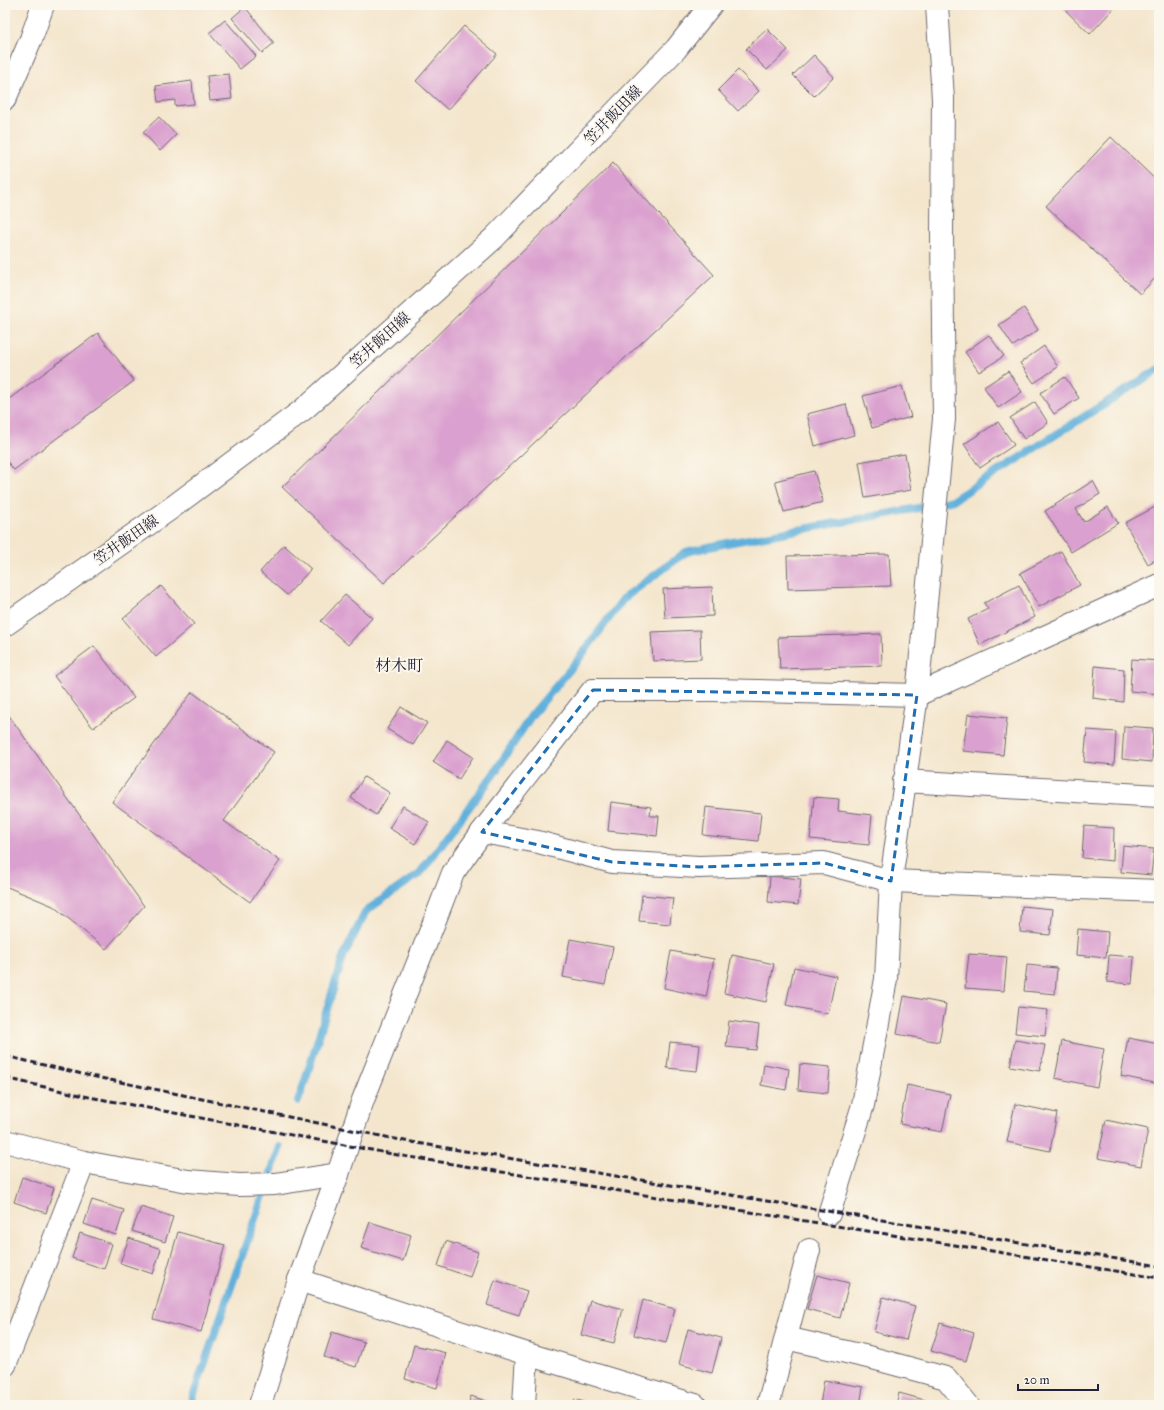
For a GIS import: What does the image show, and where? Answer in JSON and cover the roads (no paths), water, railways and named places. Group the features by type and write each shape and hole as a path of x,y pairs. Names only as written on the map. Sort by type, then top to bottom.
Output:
{"street":[{"path":"5,99 31,39 43,5"},
{"name":"笠井飯田線","path":"5,625 170,509 304,408 494,238 676,49 711,5"},
{"path":"829,1214 864,1098 886,979 891,881 916,695 944,419 942,232 943,99 937,5"},
{"path":"260,1405 299,1280 338,1174 362,1100 436,920 453,874 482,832 593,690 714,690 916,695 1159,585"},
{"path":"904,781 1159,796"},
{"path":"482,832 538,842 612,862 700,867 824,863 891,881 1159,891"},
{"path":"5,1141 84,1162 188,1182 239,1186 338,1174"},
{"path":"5,1365 84,1162"},
{"path":"768,1405 809,1250"},
{"path":"299,1280 527,1354 695,1405"},
{"path":"786,1338 872,1358 946,1378 968,1405"},
{"path":"524,1405 527,1354"}],"waterway":[{"path":"298,1101 343,957 366,911 420,873 493,775 531,716 577,661 624,598 686,552 727,543 919,508 953,500 1159,369"},
{"path":"190,1405 280,1147"}],"railway":[{"path":"5,1056 91,1076 405,1141 1159,1266"},
{"path":"5,1078 84,1096 403,1156 1159,1278"}],"district":[{"name":"材木町","path":"399,665"}]}
